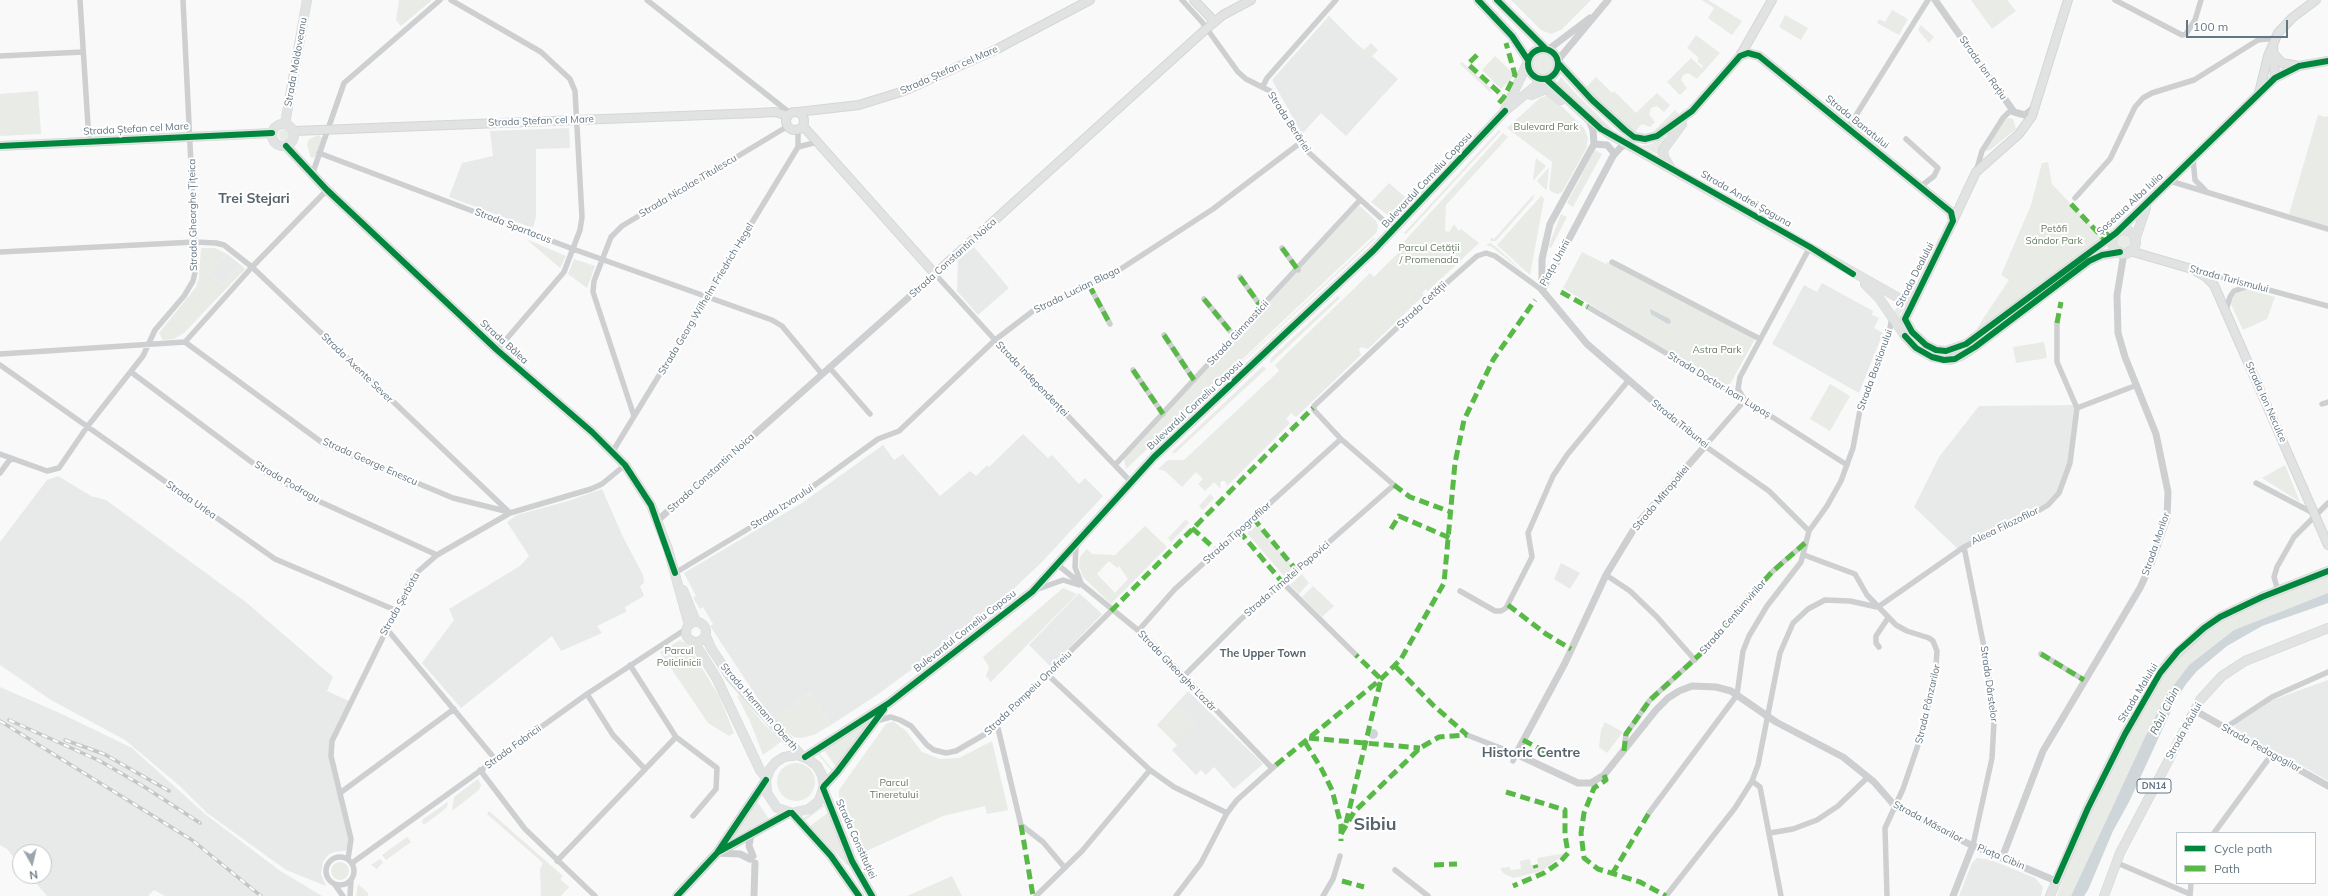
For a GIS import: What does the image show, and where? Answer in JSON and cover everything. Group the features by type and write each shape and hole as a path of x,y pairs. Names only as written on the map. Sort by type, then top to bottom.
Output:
{"main road":[{"name":"Strada Moldoveanu","path":"285,124 307,0"},
{"name":"Strada Ștefan cel Mare","path":"294,131 769,112 792,114 859,104 904,91 995,50 1090,0"},
{"path":"1194,0 1215,22"},
{"name":"Strada Constantin Noica","path":"935,274 1206,29 1223,15 1251,0"},
{"path":"1478,0 1512,36 1527,62 1532,75 1545,79 1588,118 1627,144"},
{"path":"1497,0 1547,49 1597,106 1625,130 1637,138 1645,139 1658,136 1692,111"},
{"path":"1671,168 1664,157 1663,150 1692,111 1740,56 1772,0"},
{"name":"Strada Dealului","path":"1916,336 1908,328 1905,319 1954,221 1976,172 2024,128 2032,116 2068,0"},
{"path":"2259,93 2268,56 2274,41 2287,22 2315,0"},
{"path":"2274,41 2275,78"},
{"path":"1527,62 1534,51 1547,49"},
{"name":"Strada Banatului","path":"1740,56 1748,53 1759,56 1949,210 1954,221"},
{"path":"2274,54 2282,63 2299,66"},
{"path":"1545,79 1555,73 1558,61"},
{"name":"Șoseaua Alba Iulia","path":"1916,336 1926,345 1941,351 1952,350 1966,344 2116,233 2149,203 2275,78 2299,66 2328,61"},
{"name":"Bulevardul Corneliu Coposu","path":"1505,111 1527,62"},
{"name":"Bulevardul Corneliu Coposu","path":"677,896 717,853 766,779 770,769 780,759 793,755 804,756 889,703 1032,592 1076,546 1159,452 1394,230 1505,111 1545,79"},
{"name":"Bulevardul Corneliu Coposu","path":"1516,102 1546,89 1575,107"},
{"path":"800,128 804,118 792,114 786,121 788,126 800,128 817,142 935,274"},
{"path":"285,124 294,131 293,141 286,146 277,145 274,142 272,132 277,126 285,124"},
{"name":"Strada Ștefan cel Mare","path":"0,146 272,132"},
{"name":"Strada Andrei Șaguna","path":"1627,144 1810,247 1853,274 1904,300 1916,295"},
{"name":"Strada Bâlea","path":"286,146 312,175 497,350 613,451 645,492 658,520 675,573"},
{"path":"2135,240 2130,232 2123,230 2116,233 2113,238 2113,245 2125,252 2134,246 2149,203"},
{"name":"Strada Andrei Șaguna","path":"1853,274 1875,292 1905,336 1916,348 1932,358 1944,360 1955,358 1975,347 2089,261 2102,255 2125,252"},
{"name":"Strada Turismului","path":"2125,252 2192,269"},
{"name":"Strada Ion Neculce","path":"2192,269 2210,280 2226,310 2316,514 2328,545"},
{"name":"Strada Malului","path":"2050,896 2091,802 2125,734 2160,673 2178,651 2204,628 2237,609 2328,571"},
{"path":"675,573 689,627"},
{"name":"Strada Hermann Oberth","path":"766,779 717,679 694,642 689,640 689,627 704,626 711,648 731,678 804,756"},
{"name":"Strada Râului","path":"2104,896 2115,862 2194,710 2217,682 2245,661 2328,628"},
{"path":"694,642 702,640 706,636"},
{"name":"Bulevardul Corneliu Coposu","path":"717,853 751,833 791,813 801,813 813,807 821,797 824,787 889,703"},
{"path":"804,756 819,769 824,787"},
{"path":"766,779 766,789 771,801 781,810 791,813 831,856 859,896"},
{"name":"Strada Constituției","path":"824,787 852,861 872,896"}],"street":[{"path":"80,0 89,142"},
{"name":"Strada Gheorghe Țițeica","path":"0,454 47,471 55,470 62,465 87,427 143,356 155,330 191,285 196,268 191,136 183,0"},
{"path":"312,175 344,83 440,0"},
{"path":"451,0 541,52 570,80 575,91 582,224 564,272 497,350"},
{"path":"648,0 792,114"},
{"name":"Strada Berăriei","path":"1182,0 1238,72 1246,79 1270,90 1300,143 1324,168 1394,230"},
{"path":"1263,86 1267,78 1336,0"},
{"path":"1558,61 1594,15 1608,0"},
{"path":"1848,128 1928,0"},
{"name":"Strada Ion Rațiu","path":"1935,0 2014,112"},
{"path":"2115,0 2182,35 2186,34 2195,20 2201,0"},
{"path":"1547,49 1594,15"},
{"path":"2075,198 2110,160 2135,107 2142,98 2152,93 2194,80 2258,40 2274,41"},
{"path":"0,56 83,52"},
{"path":"1976,172 1982,151 2002,118 2009,112 2014,112 2021,115 2029,113 2037,103"},
{"path":"1588,118 1593,130 1594,144 1607,145 1614,153"},
{"name":"Strada Nicolae Titulescu","path":"634,416 593,292 594,281 611,237 622,226 788,126"},
{"path":"800,128 798,146 817,142"},
{"path":"1906,139 1938,168 1934,176 1920,187"},
{"name":"Strada Lucian Blaga","path":"885,436 905,426 995,340 1033,311 1116,272 1213,209 1300,143"},
{"name":"Piața Unirii","path":"1542,290 1542,259 1545,240 1554,216 1594,144"},
{"name":"Piața Unirii","path":"1542,290 1614,153 1620,147 1627,144"},
{"name":"Strada Georg Wilhelm Friedrich Hegel","path":"613,451 798,146"},
{"name":"Strada Spartacus","path":"320,153 573,249 777,323 822,374"},
{"path":"2193,159 2195,180 2202,188 2214,194"},
{"path":"2170,181 2328,229"},
{"path":"0,354 147,346 185,342 252,267 328,190"},
{"name":"Strada Gimnasticii","path":"1115,465 1298,270 1360,200"},
{"name":"Strada Axente Sever","path":"0,252 195,242 224,245 252,267 510,513"},
{"path":"1745,400 1739,393 1738,384 1810,247"},
{"path":"1282,248 1298,270"},
{"name":"Strada Morilor","path":"2002,858 2043,751 2146,576 2168,512 2168,492 2159,445 2152,420 2121,346 2117,324 2118,284 2125,252"},
{"name":"Strada Cetății","path":"1341,439 1313,408 1417,309 1477,256 1486,253 1495,256 1542,290"},
{"path":"1542,259 1549,264 1556,262"},
{"path":"1612,262 1760,340"},
{"name":"Strada Turismului","path":"2192,269 2328,306"},
{"name":"Strada Independenței","path":"935,274 995,340 1131,482"},
{"name":"Strada Constantin Noica","path":"658,520 935,274"},
{"path":"1240,277 1262,308"},
{"path":"1089,285 1110,324"},
{"path":"2226,310 2234,291 2253,285"},
{"name":"Strada Tribunei","path":"1542,290 1582,339 1628,381 1705,446 1769,492 1809,531"},
{"path":"1204,299 1235,337"},
{"name":"Strada Doctor Ioan Lupaș","path":"1588,308 1745,400 1848,465"},
{"name":"Strada Bastionului","path":"1809,531 1836,491 1848,465 1853,448 1860,410 1888,339 1892,317"},
{"path":"2057,323 2057,362 2077,408 2137,385"},
{"path":"1164,335 1194,380"},
{"name":"Strada George Enescu","path":"185,342 324,444 453,498 510,513"},
{"name":"Strada Urlea","path":"0,365 275,559 395,610"},
{"path":"829,367 870,414"},
{"path":"1133,370 1163,414"},
{"name":"Strada Podragu","path":"131,372 265,472 314,499 437,555"},
{"path":"1460,590 1495,611 1501,611 1506,608 1532,557 1528,533 1553,476 1567,455 1628,381"},
{"name":"Strada Mitropoliei","path":"1514,757 1564,663 1606,575 1637,524 1745,400"},
{"name":"Aleea Filozofilor","path":"1878,607 1964,547 2038,511 2055,499 2063,485 2070,463 2077,408"},
{"name":"Strada Izvorului","path":"675,573 786,506 878,439 885,436"},
{"name":"Strada Timotei Popovici","path":"1183,677 1240,620 1394,485 1341,439"},
{"name":"Strada Tipografilor","path":"1138,630 1175,589 1341,439"},
{"path":"0,473 11,458"},
{"name":"Strada Șerbota","path":"350,861 351,839 331,756 332,741 386,628 413,576 437,555 510,513 602,484 625,465"},
{"path":"2256,483 2316,514"},
{"path":"2278,591 2274,577 2277,567 2294,538 2328,503"},
{"path":"1649,813 1737,695 1743,651 1749,636 1767,606 1795,572 1804,554 1805,542 1809,531"},
{"name":"Strada Centumvirilor","path":"1624,751 1626,734 1643,708 1658,692 1695,660 1718,637 1739,608 1772,572 1805,542"},
{"path":"1076,546 1075,567 1083,587"},
{"name":"Strada Dârstelor","path":"1964,547 1988,667 1994,722 1992,758 1973,845"},
{"name":"Strada Pânzarilor","path":"1804,554 1855,574 1867,596 1888,618 1901,629 1933,641 1938,658 1934,685 1918,745 1895,806"},
{"name":"Strada Gheorghe Lazăr","path":"1058,565 1111,611 1138,630 1183,677 1274,766 1237,800 1227,813"},
{"path":"1606,575 1630,591 1657,617 1695,660"},
{"path":"1032,592 1047,584 1063,580 1083,587"},
{"path":"1283,583 1356,655"},
{"path":"1666,896 1735,808 1752,781 1758,766 1782,645 1789,630 1803,613 1820,602 1834,599 1878,607"},
{"name":"Strada Pompeiu Onofreiu","path":"874,721 891,717 911,726 927,746 934,750 946,753 956,751 972,743 997,724 1111,611"},
{"path":"1879,647 1876,643 1876,636 1888,618"},
{"name":"Strada Fabricii","path":"350,861 630,665 689,627"},
{"path":"386,628 495,759"},
{"path":"2041,654 2084,680"},
{"path":"630,665 676,737 717,768 716,789 693,816"},
{"path":"2225,728 2272,696 2328,672"},
{"path":"1048,675 1150,770 1174,787 1227,813 1201,863 1176,896"},
{"name":"Strada Măsarilor","path":"1514,757 1578,783 1586,784 1600,779 1662,703 1679,691 1692,686 1708,686 1731,691 1767,716 1834,750 1868,777 1895,806 1973,845"},
{"path":"588,694 613,735 644,768"},
{"path":"340,793 454,709"},
{"name":"Strada Pedagogilor","path":"2194,710 2328,786"},
{"path":"997,724 1021,825 1043,842 1065,868"},
{"path":"1467,735 1514,757"},
{"path":"557,861 644,768 676,737"},
{"path":"2215,832 2272,754"},
{"path":"480,770 511,813 557,861 595,896"},
{"path":"1036,896 1082,851 1150,770"},
{"path":"1770,834 1793,829 1817,820 1838,806 1868,777"},
{"path":"1752,781 1760,787 1770,834 1780,896"},
{"path":"1887,896 1884,828 1895,806"},
{"path":"751,833 749,846 753,862 754,896"},
{"name":"Piața Cibin","path":"1953,896 1973,845 2056,881"},
{"path":"717,853 740,854 753,862"},
{"path":"1323,896 1333,879 1340,856"},
{"path":"343,896 326,875 328,864 332,859 338,857 350,861 355,872 351,881 350,896"},
{"path":"2115,862 2190,895 2191,884"},
{"path":"1395,870 1428,896"},
{"path":"335,885 344,885 351,881"}],"shaded area":[{"path":"1329,16 1357,44 1355,47 1368,60 1372,56 1398,79 1346,136 1321,113 1302,134 1272,80"},
{"path":"569,128 570,148 536,149 536,217 533,228 449,197 462,163 493,156 490,131"},
{"path":"974,247 1009,288 978,315 957,291 958,260"},
{"path":"227,254 241,265 223,284 210,274"},
{"path":"1822,283 1873,311 1872,315 1879,318 1874,328 1883,333 1859,393 1772,344 1804,285 1817,292"},
{"path":"2076,405 2073,449 2055,499 1959,550 1914,507 1939,457 1979,406"},
{"path":"1023,434 1048,458 1052,455 1079,484 1085,478 1103,496 1041,563 990,611 877,695 831,725 810,692 793,702 795,706 772,720 710,626 713,624 703,607 700,609 693,598 696,596 684,573 802,503 883,445 894,460 903,454 940,496 970,471 976,476 987,465 989,467"},
{"path":"58,476 91,496 106,500 247,603 333,677 327,691 351,702 331,747 351,850 334,852 328,855 323,862 321,874 326,886 286,870 207,813 181,787 125,740 51,700 0,665 0,542 47,480"},
{"path":"602,489 623,537 643,575 644,583 640,586 644,596 625,607 626,612 597,626 602,633 561,651 552,636 461,708 422,663 454,620 449,609 520,566 529,556 507,522 517,515 568,501"},
{"path":"1561,563 1580,573 1570,589 1554,579"},
{"path":"1079,593 1102,614 1051,667 1029,645"},
{"path":"2328,680 2328,781 2289,758 2257,743 2234,727 2237,720 2267,702"},
{"path":"0,687 64,715 132,748 205,814 279,870 322,896 165,896 154,890 148,896 47,896 37,884 52,884 52,844 12,844 12,855 7,849 0,845"},
{"path":"1188,691 1263,764 1234,789 1214,767 1206,775 1201,770 1196,775 1172,750 1177,745 1157,725"},
{"path":"1977,858 1991,860 2035,878 2043,887 2041,896 1959,896 1972,863"}],"green space":[{"path":"399,0 431,1 401,26 396,20"},
{"path":"1511,0 1591,0 1561,30 1551,34 1541,30"},
{"path":"1702,0 1708,0 1742,21 1732,35 1708,18 1714,8"},
{"path":"1971,0 2007,0 2016,11 1992,29"},
{"path":"1892,10 1908,19 1899,35 1877,23 1879,19 1885,22"},
{"path":"1785,15 1808,28 1801,40 1779,27"},
{"path":"1329,16 1330,24 1336,37 1322,24"},
{"path":"1921,25 1934,37 1929,43 1918,30"},
{"path":"1696,35 1720,53 1697,79 1688,73 1683,75 1681,80 1687,88 1680,95 1667,82 1691,58 1702,68 1703,66 1698,62 1698,57 1687,48"},
{"path":"1371,43 1378,50 1368,60 1354,48 1357,44 1364,50"},
{"path":"1543,54 1550,57 1553,64 1550,71 1543,74 1536,71 1533,64 1536,57"},
{"path":"1495,56 1515,75 1501,89 1482,70"},
{"path":"1462,62 1492,89 1490,92 1460,64"},
{"path":"1561,77 1613,130 1591,114 1557,83"},
{"path":"1596,77 1612,93 1614,91 1636,113 1657,93 1670,105 1664,112 1657,106 1651,108 1649,114 1655,122 1650,127 1642,124 1634,133 1585,88"},
{"path":"38,91 41,134 0,136 0,94"},
{"name":"Bulevard Park","path":"1546,96 1553,98 1584,128 1588,138 1586,149 1562,192 1558,194 1549,189 1552,162 1507,128 1540,98"},
{"path":"1675,110 1680,115 1667,126 1652,133"},
{"path":"2318,115 2328,116 2328,227 2289,214"},
{"path":"2009,118 2013,119 2016,129 1990,150 1986,151 1985,150 2004,120"},
{"path":"284,129 288,131 290,135 288,139 284,141 280,139 278,135 280,131"},
{"path":"1499,130 1501,131 1406,234 1404,233"},
{"name":"Parcul Cetății / Promenada","path":"1503,133 1508,137 1446,205 1445,231 1449,232 1454,224 1459,231 1461,229 1479,243 1428,291 1426,289 1422,293 1424,295 1368,349 1362,347 1359,349 1361,355 1296,417 1291,413 1286,419 1290,423 1227,486 1225,481 1222,481 1220,483 1221,489 1214,482 1205,491 1198,484 1203,479 1196,472 1182,487 1165,471 1158,469 1168,460 1184,460 1279,371 1275,365 1370,273 1374,277 1402,249 1400,246"},
{"path":"319,135 322,138 322,144 315,157 311,158 307,145 309,139"},
{"path":"1664,137 1666,138 1659,155 1641,146 1651,144"},
{"path":"1595,150 1602,154 1573,207 1567,203"},
{"path":"1536,158 1546,166 1534,180 1533,179"},
{"name":"Petőfi Sándor Park","path":"2048,162 2052,184 2103,238 1979,333 1977,328 2009,280 2001,275 2031,205 2042,163"},
{"path":"1549,167 1547,189 1546,190 1537,181"},
{"path":"1389,183 1405,197 1414,187 1416,190 1389,216 1371,202"},
{"path":"1534,194 1533,199 1496,241 1490,241 1491,238 1494,239"},
{"path":"1541,196 1544,199 1530,275 1497,245"},
{"path":"1359,205 1376,221 1378,226 1377,232 1126,469 1124,459"},
{"path":"1561,214 1567,217 1551,248 1549,247 1550,243"},
{"path":"2124,233 2131,238 2132,241 2127,248 2124,249 2117,244 2116,241 2121,234"},
{"path":"1374,238 1375,239 1149,449"},
{"path":"526,239 566,256 560,268"},
{"path":"1490,243 1526,274 1492,247 1486,245"},
{"path":"201,248 215,248 227,254 210,274 223,284 241,265 245,269 184,333 174,339 163,340 159,333 196,287 199,278"},
{"name":"Astra Park","path":"1582,252 1606,264 1607,262 1755,339 1728,388 1563,288"},
{"path":"574,259 595,266 587,288 568,274"},
{"path":"2246,289 2275,297 2267,319 2243,330 2230,302 2237,292"},
{"path":"1338,296 1340,298 1270,364 1271,358"},
{"path":"1902,302 1908,304 1900,314 1901,322 1894,311"},
{"path":"2044,342 2047,358 2016,363 2013,347"},
{"path":"1263,366 1266,369 1175,453 1172,452"},
{"path":"1830,384 1850,396 1830,431 1810,419"},
{"path":"2285,465 2300,502 2262,478"},
{"path":"1210,494 1214,498 1203,510 1199,506"},
{"path":"1186,519 1189,523 1171,542 1168,538"},
{"path":"1258,524 1294,568 1284,576 1247,533"},
{"path":"1145,526 1167,547 1111,604 1083,577 1079,566 1080,557 1087,549 1092,554 1115,555","holes":["1109,561 1117,568 1119,566 1128,579 1115,593 1097,574"]},
{"path":"2328,571 2328,593 2234,630 2189,665 2167,694 2145,737 2071,896 2057,896 2088,808 2160,673 2204,628"},
{"path":"1302,574 1309,583 1299,594 1290,585"},
{"path":"1313,586 1334,606 1322,617 1302,597"},
{"path":"1063,588 1077,594 991,682 986,676 989,667 983,657"},
{"name":"Parcul Policlinicii","path":"680,640 688,645 719,696 734,733 729,736 708,723 660,652"},
{"path":"810,692 831,725 816,734 802,738 794,737 772,720 795,706 793,702"},
{"path":"740,695 763,723 782,741 763,755 750,721 737,696"},
{"path":"1178,704 1197,723 1177,743 1158,725"},
{"name":"Parcul Tineretului","path":"893,721 906,731 922,752 940,759 959,758 992,741 1008,810 987,814 985,806 943,816 858,855 839,805 839,790 886,724"},
{"path":"1605,722 1623,732 1607,753 1599,747 1601,730"},
{"path":"864,724 866,726 836,767 822,747 848,735"},
{"path":"817,751 833,770 832,771 816,752"},
{"path":"792,763 800,763 807,766 812,771 815,782 812,793 807,798 800,801 792,801 785,798 780,793 777,786 777,778 780,771 785,766"},
{"path":"478,779 481,785 479,790 452,811 454,797"},
{"path":"756,800 769,819 733,839 731,838"},
{"path":"448,802 447,807 440,813 425,824 422,823 423,819"},
{"path":"821,805 825,806 804,821 804,818"},
{"path":"489,811 563,876 560,879 569,887 561,896 541,896 540,869 543,863 487,814"},
{"path":"829,812 850,865 847,865 810,826"},
{"path":"407,837 411,842 386,860 382,855"},
{"path":"1566,853 1542,871 1513,878 1503,873 1500,868 1510,867 1510,870 1521,869 1520,861 1530,859 1531,865 1538,864 1537,858"},
{"path":"380,859 383,862 377,869 371,865"},
{"path":"340,862 344,863 348,867 348,875 344,879 340,880 336,879 332,875 331,871 332,867 336,863"},
{"path":"952,876 962,896 907,896"},
{"path":"358,884 368,893 368,896 356,896"}],"water":[{"path":"1650,309 1670,319 1671,323 1668,324 1651,314"},
{"name":"Râul Cibin","path":"2328,593 2328,603 2262,626 2227,646 2197,671 2186,684 2176,700 2129,802 2113,831 2088,890 2084,896 2071,896 2145,737 2167,694 2189,665 2234,630"},
{"path":"1371,729 1375,729 1377,730 1377,738 1371,739 1368,736 1368,732"}],"railway":[{"path":"9,720 100,761 143,786 200,823"},
{"path":"0,721 192,840 261,896"},
{"path":"65,740 104,754 169,791"}],"marked path":[{"path":"1499,103 1504,97 1515,75 1506,43"},
{"path":"1477,55 1468,64 1504,97"},
{"path":"2071,204 2103,238 2109,233"},
{"path":"1282,248 1298,270"},
{"path":"1240,277 1262,308"},
{"path":"1089,285 1110,324"},
{"path":"1561,292 1588,307"},
{"path":"1204,299 1235,337"},
{"path":"1276,765 1381,679 1401,659 1444,583 1455,463 1464,420 1493,360 1535,300"},
{"path":"2057,323 2061,302"},
{"path":"1164,335 1194,380"},
{"path":"1133,370 1163,414"},
{"path":"1111,611 1313,408"},
{"path":"1394,485 1410,497 1451,512"},
{"path":"1391,529 1399,516 1450,538"},
{"path":"1253,518 1297,571"},
{"path":"1192,528 1217,551"},
{"path":"1239,531 1283,583"},
{"path":"1624,751 1626,734 1650,700 1707,648 1739,608 1772,572 1805,543"},
{"path":"1508,605 1546,634 1571,649"},
{"path":"2041,654 2084,680"},
{"path":"1346,823 1381,679 1356,655"},
{"path":"1396,667 1433,705 1467,735"},
{"path":"1341,834 1354,812 1420,748 1439,737 1467,735"},
{"path":"1309,738 1420,748"},
{"path":"1523,740 1548,753"},
{"path":"1305,742 1332,790 1341,825 1341,841"},
{"path":"1604,775 1606,780 1594,788 1584,813 1581,833 1584,858 1598,869 1640,882 1666,896"},
{"path":"1506,792 1565,810 1565,835 1568,853 1560,862 1544,873 1513,886"},
{"path":"1612,874 1649,813"},
{"path":"1021,825 1033,896"},
{"path":"1434,865 1457,864"},
{"path":"1342,881 1364,887"}],"cycle path":[{"path":"1478,0 1512,36 1528,60"},
{"path":"1497,0 1545,48"},
{"path":"1543,49 1554,53 1558,64 1554,75 1543,79 1532,75 1528,64 1532,53 1543,49"},
{"path":"1558,63 1592,100 1625,130 1634,137 1645,139 1657,136 1692,111 1740,56 1748,53 1759,56 1951,212 1953,221 1905,319 1912,332 1926,345 1936,350 1946,351 1966,344 2116,233 2275,78 2299,66 2328,61"},
{"path":"1546,79 1601,129 1810,247 1853,274"},
{"path":"805,757 889,703 1032,592 1154,457 1374,250 1505,111"},
{"path":"0,146 272,133"},
{"path":"286,146 327,190 497,350 592,432 625,465 651,505 675,573"},
{"path":"1905,336 1916,348 1932,357 1944,360 1955,359 1975,347 2089,261 2102,255 2120,252"},
{"path":"2056,881 2088,808 2125,734 2160,673 2178,651 2204,628 2220,617 2262,597 2328,571"},
{"path":"824,786 837,772 884,709"},
{"path":"677,896 717,853 766,780"},
{"path":"823,788 852,861 872,896"},
{"path":"718,852 789,813"},
{"path":"792,813 831,856 859,896"}],"district":[{"name":"Trei Stejari","path":"254,199"},
{"name":"The Upper Town","path":"1263,654"},
{"name":"Historic Centre","path":"1531,753"},
{"name":"Sibiu","path":"1375,825"}]}
